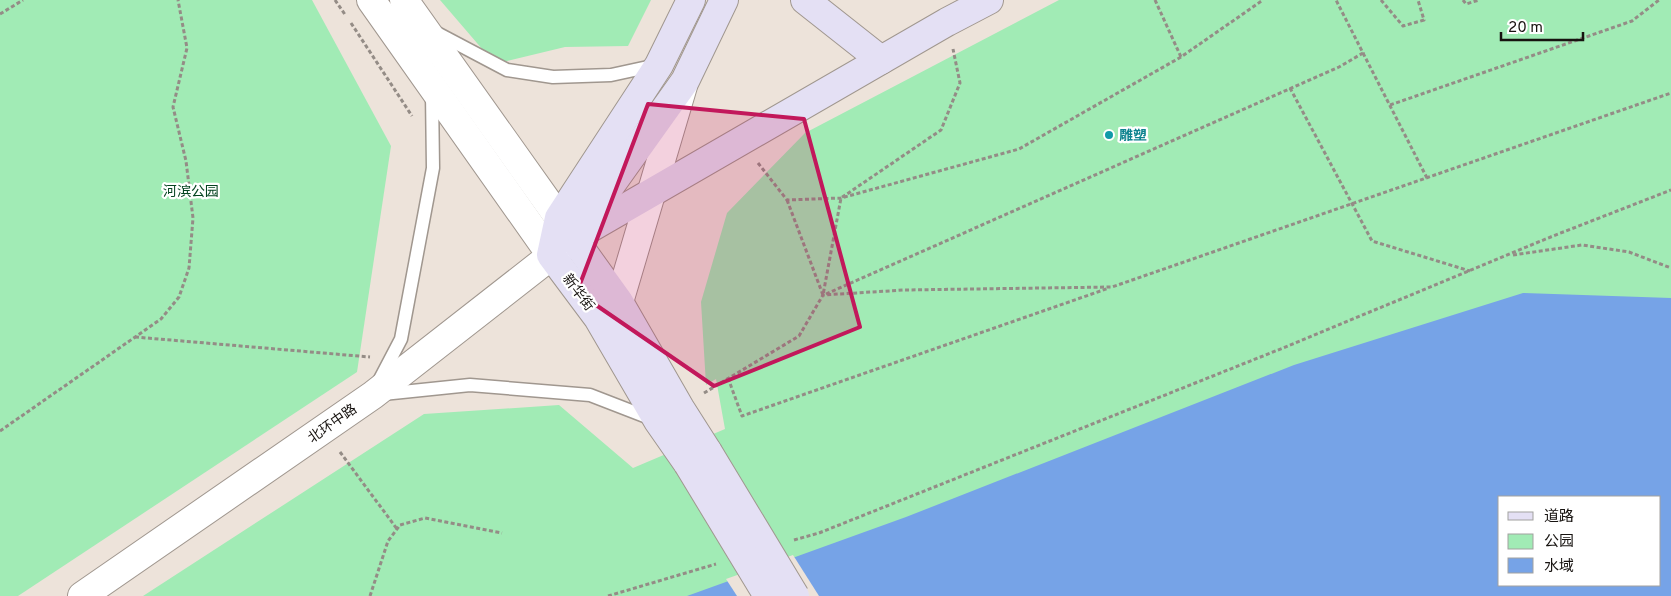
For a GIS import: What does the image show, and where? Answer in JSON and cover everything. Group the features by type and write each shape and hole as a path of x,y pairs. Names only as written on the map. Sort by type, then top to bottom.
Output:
{"main road":[{"path":"566,228 659,65 691,0"},
{"path":"566,228 685,81 724,0"},
{"path":"805,0 882,60"},
{"path":"566,228 651,194 947,22 989,0"},
{"name":"新华街","path":"566,228 619,302 669,414"},
{"name":"新华街","path":"551,254 669,414 795,596"},
{"name":"新华街","path":"698,458 768,596"}],"street":[{"name":"新华街","path":"371,0 551,254"},
{"name":"新华街","path":"404,0 566,228"},
{"path":"619,302 685,81"},
{"name":"北环中路","path":"82,596 372,395 551,254 566,228"}],"lane":[{"path":"422,26 507,70 554,77 611,75 659,65"},
{"path":"372,395 401,339 433,168 432,87"},
{"path":"372,395 470,385 590,395 669,414"}],"path":[{"path":"0,14 23,0"},
{"path":"0,432 161,319 179,296 189,268 193,218 186,161 173,107 187,48 178,0"},
{"path":"335,0 413,118"},
{"path":"1154,0 1181,57"},
{"path":"787,200 841,198 1019,149 1181,57 1262,0"},
{"path":"1337,0 1427,178"},
{"path":"1381,0 1403,26 1424,20 1418,0"},
{"path":"1463,0 1466,4 1479,0"},
{"path":"1652,0 1653,5"},
{"path":"1390,105 1632,21 1659,0"},
{"path":"669,414 799,336 823,295 841,198 942,130 960,83 947,22"},
{"path":"823,295 1339,67 1363,53"},
{"path":"1290,88 1372,242 1470,271"},
{"path":"728,378 742,416 1671,93"},
{"path":"741,142 787,200 823,295"},
{"path":"790,542 837,526 1671,190"},
{"path":"1508,255 1582,245 1629,252 1671,268"},
{"path":"823,295 904,290 1112,287"},
{"path":"134,337 373,357"},
{"path":"323,429 398,529"},
{"path":"370,596 388,540 400,525 425,518 502,532"},
{"path":"608,596 723,562"}],"highlighted area":[{"path":"648,104 804,119 860,327 714,386 577,292"}],"green space":[{"name":"河滨公园","path":"0,0 312,0 391,146 357,372 18,596 0,596"},
{"path":"440,0 651,0 628,46 565,47 495,64"},
{"path":"1059,0 1671,0 1671,596 143,596 424,414 559,405 633,468 725,429 716,379 706,385 701,302 727,213 805,133"}],"water":[{"path":"1523,293 1671,298 1671,596 687,596 906,517 1294,365"}],"pier":[{"path":"793,555 819,596 737,596 726,579"}],"place":[{"name":"雕塑","path":"1109,135"}]}
